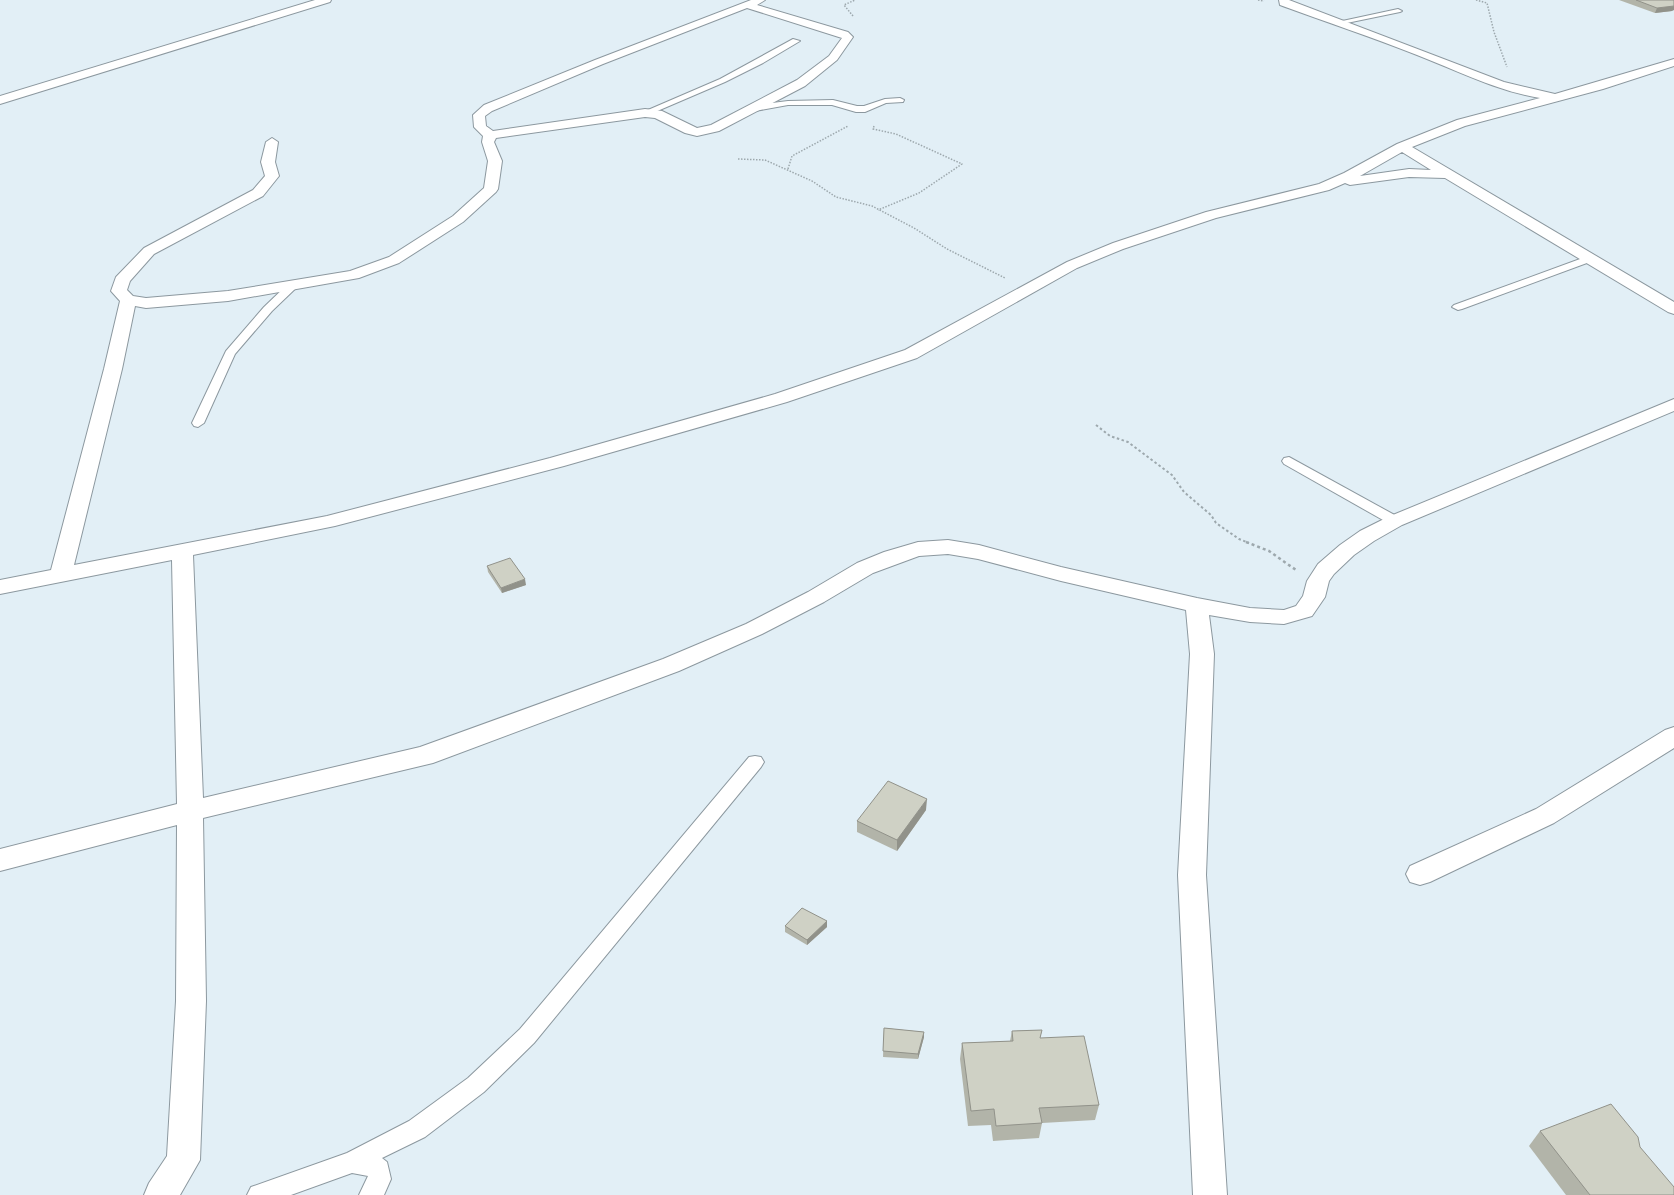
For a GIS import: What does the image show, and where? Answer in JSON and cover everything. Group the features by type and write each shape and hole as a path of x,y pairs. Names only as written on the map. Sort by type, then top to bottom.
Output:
{"street":[{"path":"0,100 326,0"},
{"path":"1284,0 1284,3 1500,84 1525,91 1557,96"},
{"path":"754,2 844,34 848,37 833,58 801,83 715,128 697,132 689,130 658,114 645,113 490,135 480,127 479,115 488,108 754,2"},
{"path":"1324,187 1349,176 1402,147 1461,123 1557,96 1599,86 1674,62"},
{"path":"272,142 268,162 272,176 258,193 149,251 122,280 119,291 128,300 146,303 228,296 353,275 394,260 458,219 491,189 494,161 488,142 490,135"},
{"path":"1402,147 1591,258 1674,309"},
{"path":"0,587 328,522 557,462 781,398 911,354 1072,265 1162,230 1218,213 1324,187 1409,173 1448,174"},
{"path":"61,575 77,507 119,349 128,300"},
{"path":"0,860 190,811 424,756 671,665 754,629 816,597 865,568 891,557 918,550 948,547 979,552 1061,574 1197,605 1250,615 1284,617 1304,611 1314,597 1318,581 1326,569 1347,550 1367,536 1396,521 1674,404"},
{"path":"162,1195 183,1160 191,1001 190,811 182,551"},
{"path":"1197,605 1202,654 1192,875 1210,1195"},
{"path":"1420,874 1545,816 1674,736"}],"lane":[{"path":"1337,23 1398,11"},
{"path":"645,113 689,97 776,54 796,41"},
{"path":"755,108 788,103 833,102 856,109 864,109 885,101 900,100"},
{"path":"1458,306 1591,258"},
{"path":"198,423 230,353 268,309 292,286"},
{"path":"1289,461 1313,476 1396,521"},
{"path":"259,1195 352,1162 417,1129 476,1085 527,1036 755,762"},
{"path":"352,1162 371,1164 380,1170 380,1179 371,1195"}],"path":[{"path":"1476,0 1487,3"},
{"path":"1489,0 1487,3 1494,32 1510,76 1500,84"},
{"path":"788,169 792,156 823,140 826,136 842,131 850,125 848,121 852,118 856,109"},
{"path":"852,118 869,123 874,126 873,129 896,134 962,164 919,193 878,210"},
{"path":"738,159 765,160 788,169 812,181 836,197 872,206 914,228 947,249 1011,281 1032,286"},
{"path":"1096,424 1110,436 1128,442 1172,475 1184,492 1211,515 1216,523 1239,538 1269,551 1287,566 1318,581"}],"building":[{"path":"1636,0 1674,0 1674,6 1657,8"},
{"path":"510,558 525,579 501,588 487,566"},
{"path":"888,781 927,799 897,840 857,821"},
{"path":"802,908 827,921 807,940 785,926"},
{"path":"884,1028 924,1032 918,1054 883,1051"},
{"path":"1042,1030 1040,1038 1084,1036 1099,1105 1039,1108 1042,1123 996,1126 994,1109 971,1111 962,1043 1013,1041 1012,1031"},
{"path":"1611,1104 1638,1137 1640,1147 1674,1187 1674,1195 1590,1195 1540,1131"}]}
